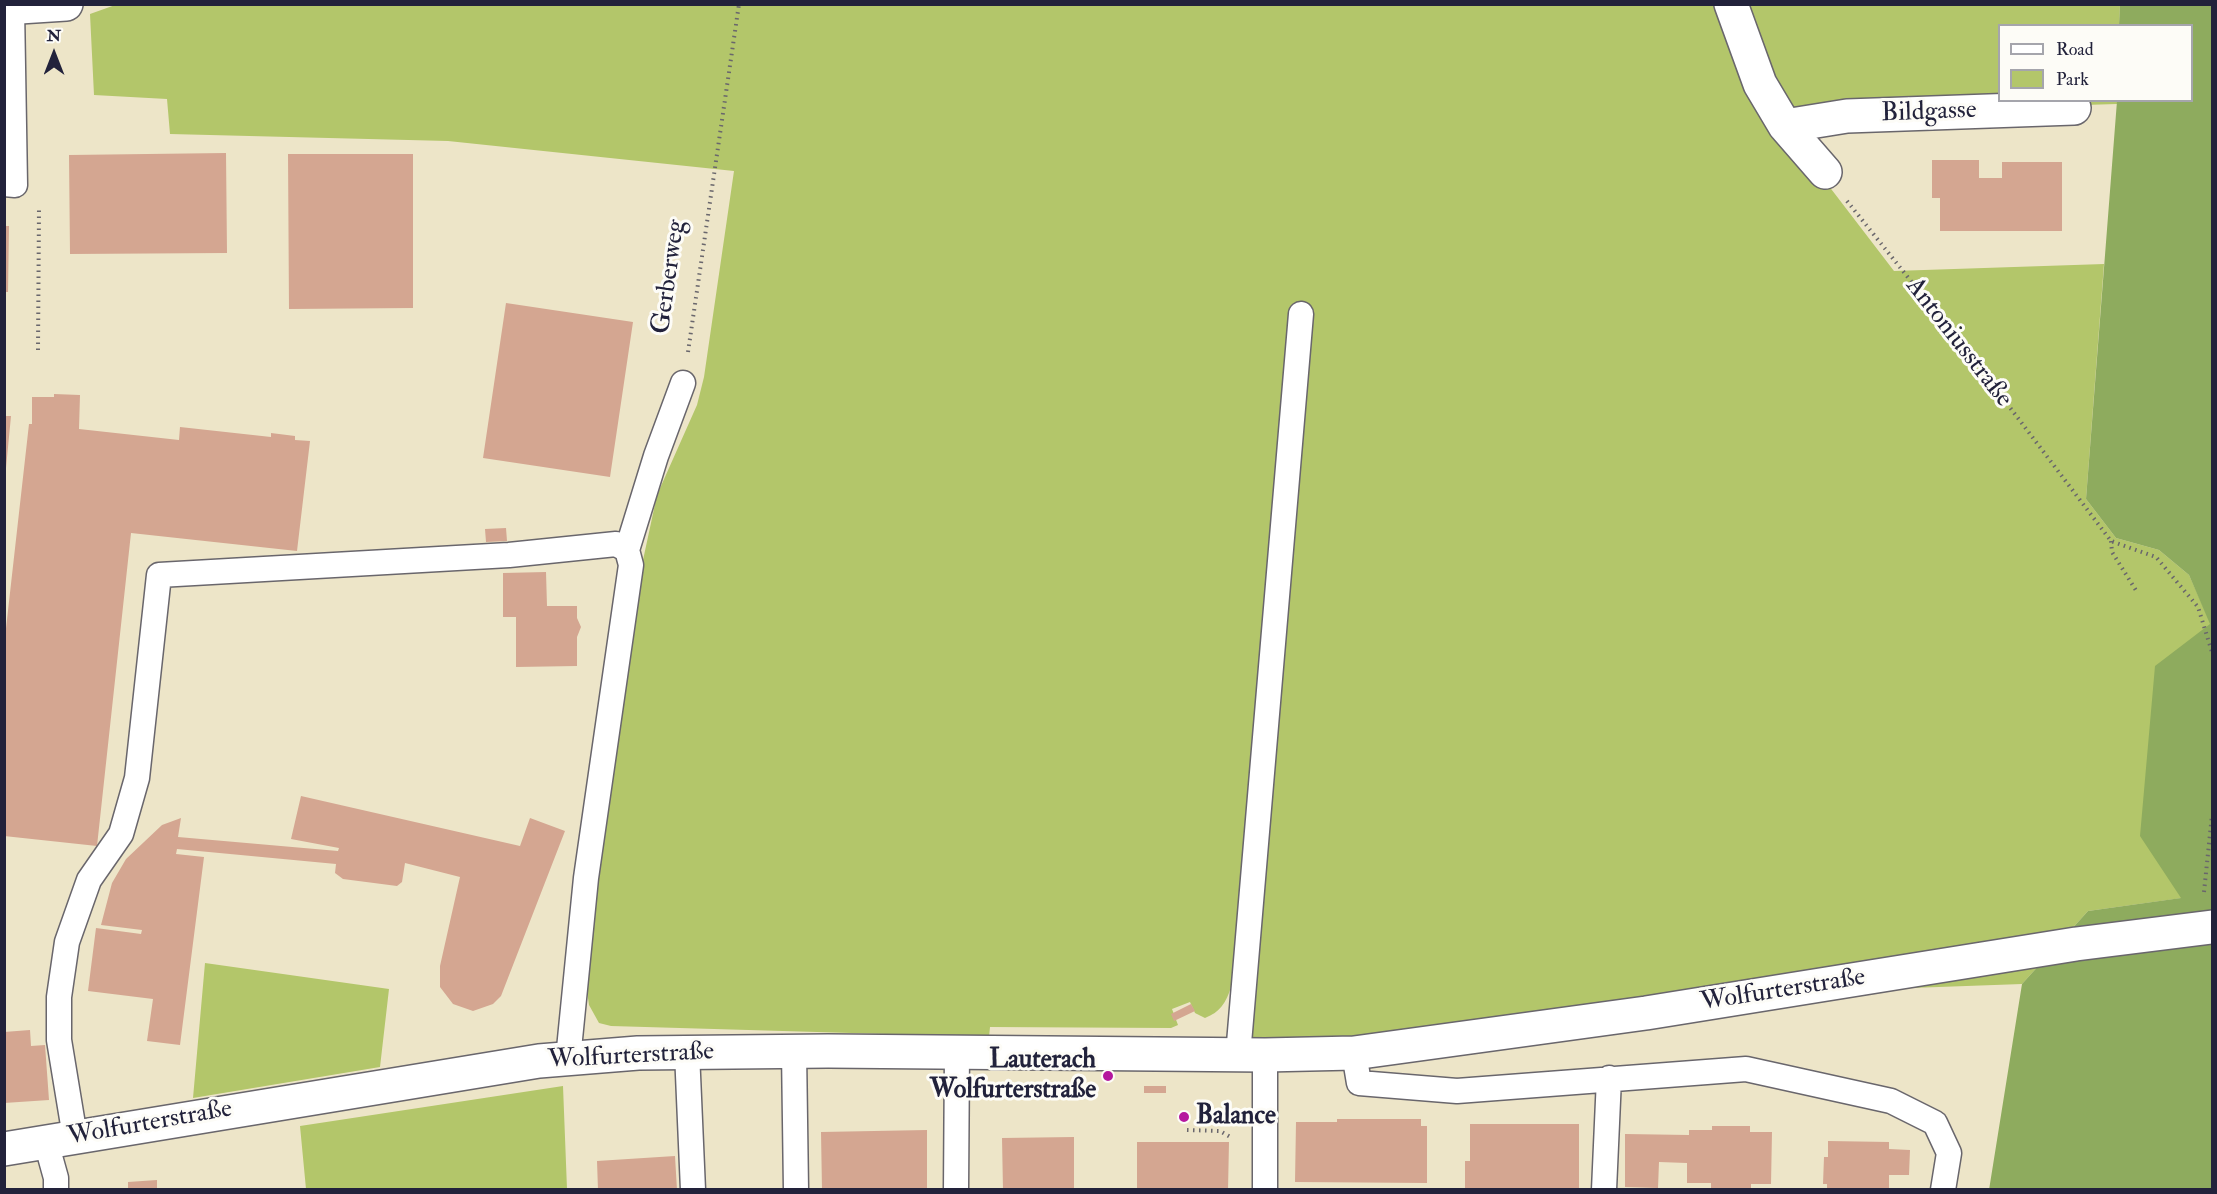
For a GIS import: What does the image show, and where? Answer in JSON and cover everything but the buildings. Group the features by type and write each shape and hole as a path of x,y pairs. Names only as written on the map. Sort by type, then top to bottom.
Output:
{"street":[{"path":"8,8 66,4"},
{"path":"1731,4 1760,84 1785,126 1824,172"},
{"name":"Bildgasse","path":"1785,126 1847,116 2074,108"},
{"name":"Wolfurterstraße","path":"4,1149 539,1061 638,1053 957,1052 1251,1055 1354,1053 1646,1013 1935,965 2206,927"}],"lane":[{"path":"4,184 15,185 8,8"},
{"path":"1265,1190 1265,1154 1251,1055 1301,314"},
{"path":"568,1059 585,878 631,565 627,550 656,456 683,383"},
{"path":"56,1190 61,1139 59,997 68,942 89,880 121,834 137,778 159,575 509,555 616,544 627,550"},
{"path":"687,1052 693,1190"},
{"path":"794,1052 796,1190"},
{"path":"956,1190 957,1052"},
{"path":"1354,1053 1359,1083 1457,1091 1746,1069 1891,1101 1935,1123 1949,1153 1943,1190"},
{"path":"1604,1190 1609,1078"}],"path":[{"name":"Gerberweg","path":"683,383 739,4"},
{"name":"Antoniusstraße","path":"1824,172 1974,360 2111,541 2112,552 2138,592"},
{"path":"2111,541 2156,557 2198,607 2212,652"},
{"path":"2206,927 2212,815"},
{"path":"1186,1130 1220,1131 1236,1141 1239,1153 1265,1154"}],"green space":[{"path":"118,4 1720,5 1789,134 1894,271 2104,264 2086,499 2116,538 2159,550 2189,575 2211,624 2182,898 2088,911 2022,984 1855,990 1246,1048 1306,402 1309,311 1293,310 1231,987 1225,1002 1218,1010 1205,1018 1195,1013 1190,1002 1172,1009 1178,1025 1171,1028 990,1027 989,1037 611,1026 599,1023 589,1005 586,984 608,781 637,588 657,495 697,405 704,377 734,171 448,141 170,134 167,99 94,95 90,14"},
{"path":"1739,5 2120,5 2119,24 1998,24 1998,102 2117,102 2117,104 1847,112 1787,120"},
{"path":"2120,5 2212,5 2212,1189 1989,1190 2022,984 2088,911 2181,898 2140,836 2155,666 2210,624 2189,575 2159,550 2116,538 2086,499 2117,102 2193,102 2193,24 2119,24"},
{"path":"205,963 389,989 380,1067 193,1098"},
{"path":"563,1086 567,1189 306,1189 300,1126"}],"place":[{"name":"Lauterach Wolfurterstraße","path":"1108,1076"},
{"name":"Balance","path":"1184,1117"}]}
